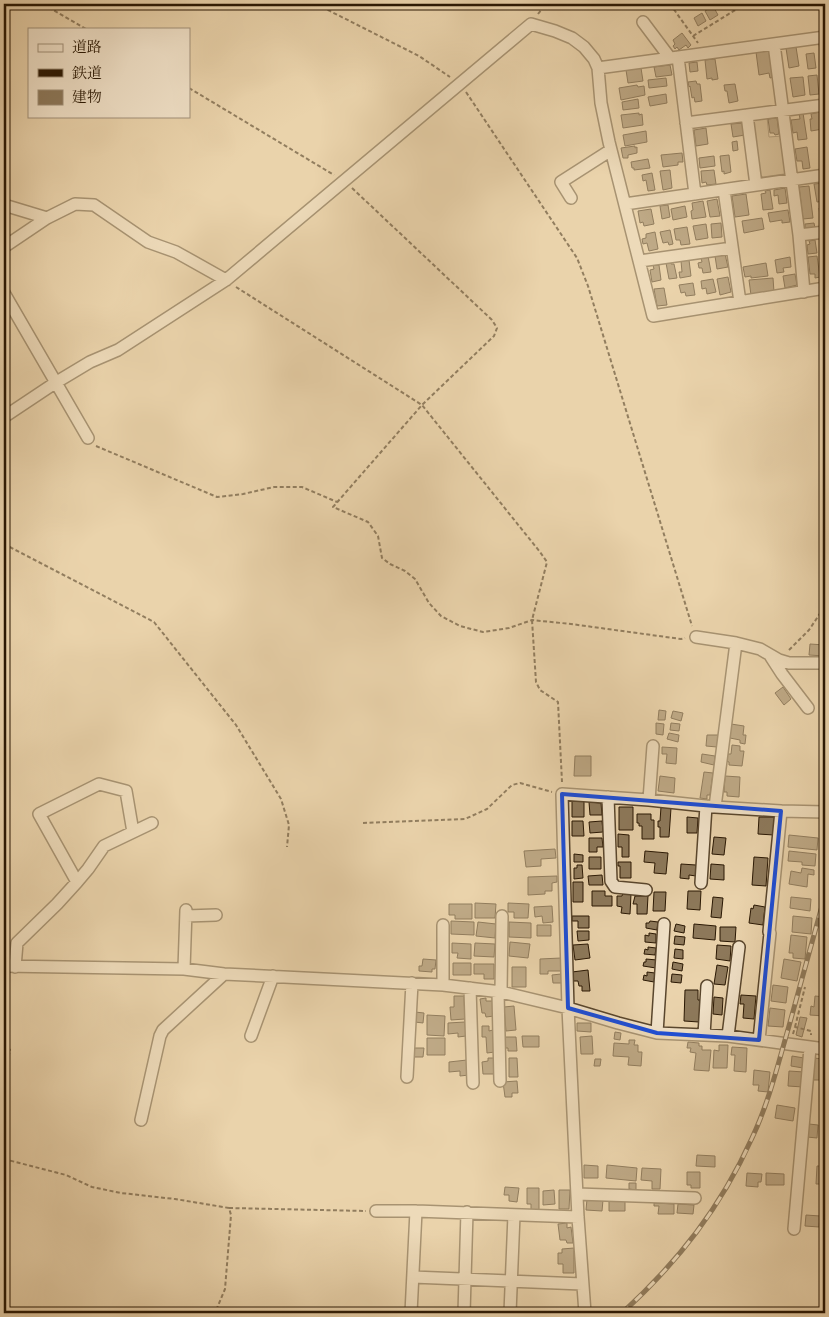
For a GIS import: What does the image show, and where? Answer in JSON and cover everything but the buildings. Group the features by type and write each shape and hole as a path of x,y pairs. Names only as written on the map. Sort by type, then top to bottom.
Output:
{"street":[{"path":"643,22 674,57 686,123 695,194"},
{"path":"4,417 90,362 118,350 226,280 531,24 572,38 584,47 594,59 598,68 601,103 611,150 653,316 825,288"},
{"path":"598,68 825,37"},
{"path":"774,44 799,236 804,292"},
{"path":"686,123 825,105"},
{"path":"747,115 756,185"},
{"path":"570,198 561,182 611,150"},
{"path":"625,204 825,176"},
{"path":"724,190 740,302"},
{"path":"4,246 47,218 76,204 94,205 148,242 176,252 226,280"},
{"path":"4,205 47,218"},
{"path":"799,236 825,232"},
{"path":"640,261 732,248"},
{"path":"4,293 88,438"},
{"path":"696,637 760,649 775,658 789,663 825,663"},
{"path":"701,883 710,806 736,643"},
{"path":"775,658 782,674 808,708"},
{"path":"649,800 653,746"},
{"path":"77,882 39,814 99,784 126,791 133,832"},
{"path":"585,1313 578,1217 568,1008 562,794 781,811 825,812"},
{"path":"608,797 611,881 615,888 646,890"},
{"path":"759,1040 781,811"},
{"path":"152,823 104,846 77,882 17,943 10,967 184,969 224,974 443,985 500,992 568,1008 657,1033 728,1036 810,1043 825,1049"},
{"path":"184,969 186,913 216,915"},
{"path":"500,1081 502,916"},
{"path":"657,1033 664,924"},
{"path":"443,985 444,925"},
{"path":"728,1036 739,947"},
{"path":"141,1120 162,1030 224,974"},
{"path":"251,1036 273,976"},
{"path":"407,1077 412,984"},
{"path":"704,1035 706,986"},
{"path":"470,988 473,1083"},
{"path":"794,1229 810,1043"},
{"path":"577,1194 695,1198"},
{"path":"376,1211 467,1212 578,1217"},
{"path":"412,1313 416,1211"},
{"path":"464,1313 467,1212"},
{"path":"510,1313 514,1214"},
{"path":"413,1277 582,1284"}],"path":[{"path":"43,4 84,28"},
{"path":"190,89 344,181 492,320 496,328 494,336 422,405 333,507 368,522 378,536 382,558 415,579 429,603 441,616 460,626 483,632 509,628 532,620 681,639 696,637 588,286 577,258 460,83 419,56 316,4"},
{"path":"670,4 705,53"},
{"path":"693,36 745,4"},
{"path":"226,280 422,405 547,562 532,620 536,682 540,690 558,702 562,794 520,783 512,785 487,809 465,819 363,823"},
{"path":"88,438 94,445 217,497 243,494 274,487 302,487 337,502"},
{"path":"4,544 154,622 236,725 281,799 289,825 286,847"},
{"path":"775,658 809,630 825,606"},
{"path":"787,1042 795,1027 805,987"},
{"path":"795,1027 811,1032 810,1043"},
{"path":"4,1042 10,1050 4,1078"},
{"path":"4,1160 66,1175 92,1187 121,1193 175,1198 229,1208 376,1211"},
{"path":"215,1313 225,1289 231,1215 229,1208"}],"highlighted area":[{"path":"562,794 781,811 759,1040 657,1033 568,1008"}],"shaded area":[{"path":"767,117 769,137 782,136 787,171 784,174 763,177 758,173 752,120"}],"railway":[{"path":"622,1313 662,1274 680,1253 712,1210 740,1163 758,1124 773,1083 825,895"}]}
